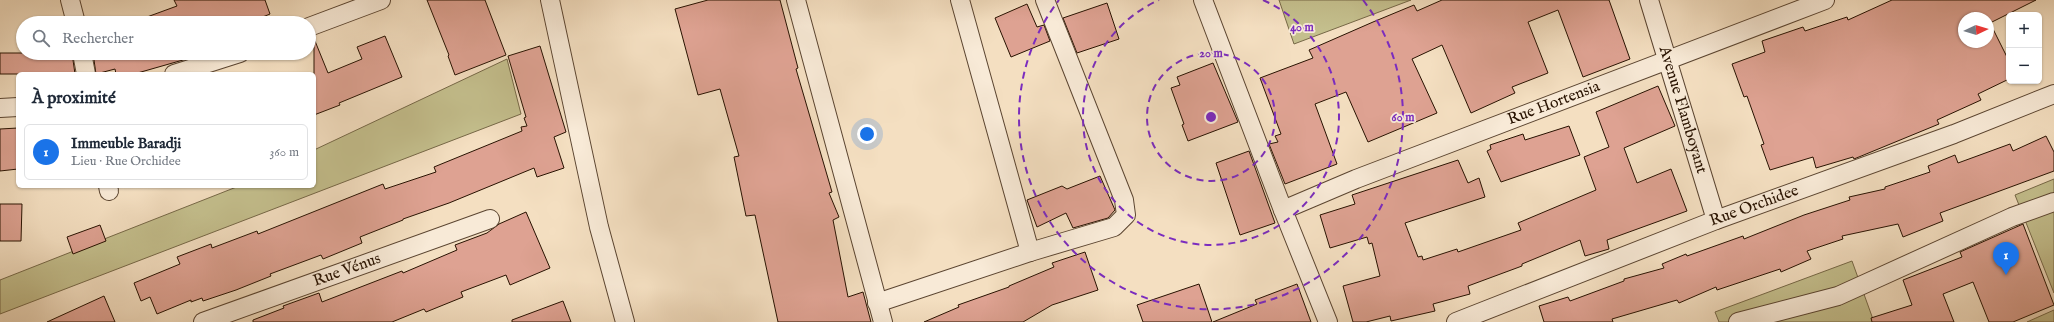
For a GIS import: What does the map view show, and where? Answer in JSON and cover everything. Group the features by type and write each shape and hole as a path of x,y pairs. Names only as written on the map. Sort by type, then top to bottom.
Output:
{"street":[{"path":"70,0 74,16"},
{"path":"316,24 381,0"},
{"path":"550,0 599,227 625,322"},
{"path":"796,0 883,322"},
{"path":"960,0 1030,252"},
{"path":"877,303 1030,252 1114,226 1126,215 1124,200 1045,0"},
{"path":"1203,0 1283,210 1328,322"},
{"name":"Avenue Flamboyant","path":"1649,0 1666,60 1716,220"},
{"name":"Rue Hortensia","path":"1283,210 1356,179 1825,0"},
{"path":"83,60 86,72"},
{"path":"180,72 218,60"},
{"name":"Rue Orchidee","path":"1456,322 1716,220 1954,134 2054,94"},
{"path":"0,108 16,107"},
{"path":"1738,322 1838,296 2012,217 2054,202"},
{"name":"Rue Vénus","path":"203,322 490,219"}],"shaded area":[{"path":"1279,0 1411,0 1294,44"},
{"path":"507,59 521,114 0,314 0,280 234,188 316,188 316,149"},
{"path":"2054,179 2054,293 2015,195"},
{"path":"1852,261 1874,322 1719,322 1715,312"},
{"path":"2054,310 2054,322 2027,322"}],"building":[{"path":"174,0 265,0 270,14 265,16 150,16 177,6"},
{"path":"427,0 485,0 506,55 455,75 448,56 449,55"},
{"path":"708,0 780,0 798,68 796,69 832,192 829,193 839,217 833,220 848,297 863,292 871,322 778,322 755,215 746,216 734,157 739,156 720,89 698,95 675,9"},
{"path":"1442,0 1609,0 1630,59 1583,77 1558,10 1528,22 1548,73 1512,87 1515,93 1471,113 1442,45 1412,59 1437,113 1368,142 1346,92 1315,104 1337,164 1285,184 1269,144 1278,142 1275,136 1281,134 1260,78 1313,58 1309,50 1373,22 1414,5 1417,11"},
{"path":"1892,0 2036,0 2012,12 2006,12 2006,15 1994,21 1994,12 1958,12 1958,48 1994,48 1994,31 2006,55 2006,80 1978,94 1981,100 1937,120 1939,124 1854,159 1853,157 1816,168 1813,157 1770,170 1761,145 1764,144 1747,96 1744,97 1732,64 1765,52 1762,41 1803,27 1805,31 1847,17 1848,20"},
{"path":"1107,3 1119,39 1077,53 1063,18"},
{"path":"1027,4 1037,27 1044,25 1050,41 1011,57 995,18"},
{"path":"385,36 402,77 316,114 316,72 314,72 314,60 316,60 316,43 328,73 362,59 357,47"},
{"path":"540,46 566,132 554,137 564,168 537,177 534,168 449,203 403,219 360,237 362,243 323,259 321,255 270,274 271,276 236,290 203,301 202,298 191,302 191,300 157,314 150,297 141,301 134,283 180,264 177,257 211,244 212,248 257,231 258,234 383,184 385,189 436,172 434,167 522,131 521,127 527,126 524,118 526,117 508,56"},
{"path":"0,53 16,53 16,60 73,60 75,72 16,72 16,74 0,74"},
{"path":"94,60 183,60 141,72 116,72 115,69 104,72 96,72"},
{"path":"1213,63 1238,122 1188,141 1182,125 1184,124 1171,88 1180,85 1177,77"},
{"path":"1658,86 1675,126 1624,148 1637,183 1671,169 1687,211 1607,240 1609,249 1585,256 1580,240 1522,264 1522,266 1468,286 1470,294 1433,304 1435,311 1391,321 1390,316 1366,322 1353,322 1343,286 1380,276 1372,243 1369,244 1367,237 1330,248 1320,215 1355,204 1352,195 1458,160 1468,183 1479,178 1485,197 1405,223 1418,257 1422,256 1423,260 1457,249 1458,252 1521,230 1518,223 1596,190 1584,157 1609,147 1596,112"},
{"path":"1569,126 1580,155 1501,182 1487,151 1491,149 1490,145 1523,134 1525,140"},
{"path":"16,128 16,169 0,171 0,129"},
{"path":"2046,136 2054,152 2054,171 1940,213 1943,221 1903,237 1898,224 1842,236 1843,239 1807,251 1811,259 1781,272 1780,269 1717,290 1716,287 1679,303 1677,300 1612,319 1613,322 1544,322 1539,306 1568,297 1570,301 1624,281 1624,279 1664,268 1662,264 1686,254 1687,256 1743,236 1744,239 1804,215 1850,200 1849,197 1885,189 1885,187 1930,172 1928,166 1955,155 1958,163 2010,144 2013,151"},
{"path":"1249,151 1275,223 1240,235 1216,163"},
{"path":"1100,176 1115,210 1108,218 1073,228 1066,213 1037,227 1027,200 1062,186 1067,189"},
{"path":"0,204 22,204 21,241 0,241"},
{"path":"526,212 550,268 510,285 506,275 461,292 463,297 426,312 424,309 392,322 253,322 253,320 284,308 283,306 319,293 322,302 402,271 403,273 457,250 455,245 487,233 499,224"},
{"path":"2023,224 2054,305 2013,322 1989,322 1973,282 1943,294 1954,322 1872,322 1871,318 1912,305 1903,280 1962,257 1960,252"},
{"path":"100,225 106,241 73,254 67,237"},
{"path":"1085,252 1098,290 1052,305 1023,322 924,322 959,307 958,305 1009,287 1054,267 1052,263"},
{"path":"1199,284 1212,322 1143,322 1137,305"},
{"path":"1297,284 1311,322 1213,322 1257,304 1255,300"},
{"path":"104,296 115,322 47,322"},
{"path":"563,301 571,322 512,322 512,320"}],"place":[{"name":"Immeuble Baradji","path":"2006,275"}]}
